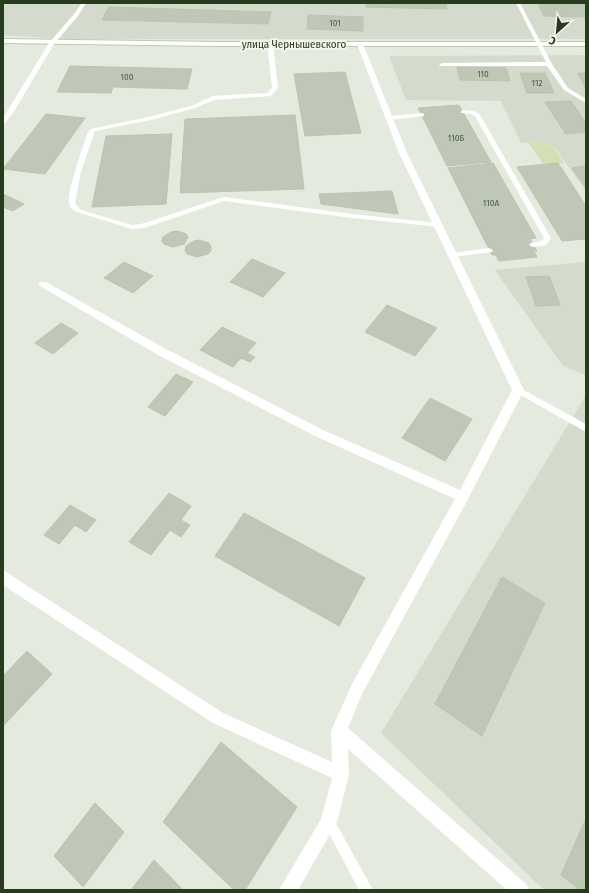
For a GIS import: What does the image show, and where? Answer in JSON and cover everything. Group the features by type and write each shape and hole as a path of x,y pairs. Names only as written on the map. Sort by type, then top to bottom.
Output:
{"street":[{"name":"улица Чернышевского","path":"3,42 586,44"},
{"path":"288,890 329,822 340,774 339,731 357,689 463,497 518,390 403,153 360,44"},
{"path":"43,284 164,353 319,433 463,497"},
{"path":"3,577 218,718 340,774"},
{"path":"339,731 520,890"}],"lane":[{"path":"3,122 10,113 52,43 76,15 84,3"},
{"path":"518,3 549,64 566,89 586,101"},
{"path":"270,44 275,88 269,95 213,98 193,107 149,119 93,130 90,134 78,172 72,202 74,207 79,211 132,227 142,226 224,199 352,216 438,225"},
{"path":"442,65 549,64"},
{"path":"463,112 472,112 477,115 548,238 544,244 534,245"},
{"path":"389,118 422,115"},
{"path":"452,255 489,250"},
{"path":"518,390 586,428"},
{"path":"329,822 366,890"}],"shaded area":[{"path":"3,3 586,3 586,39 63,39 3,35"},
{"path":"586,55 586,191 555,148 544,142 521,143 501,101 406,100 389,56"},
{"path":"586,262 586,375 563,366 495,270"},
{"path":"586,395 586,890 544,890 381,733"}],"green space":[{"path":"543,142 554,148 564,163 543,164 529,143"}],"building":[{"path":"366,3 446,3 447,9 366,7"},
{"path":"538,3 586,3 586,17 544,16"},
{"path":"109,7 271,12 268,24 102,20"},
{"path":"308,15 363,17 363,31 307,29"},
{"path":"70,66 192,69 187,89 113,87 111,93 57,92"},
{"path":"457,67 506,68 510,81 460,80"},
{"path":"345,72 361,133 305,136 294,74"},
{"path":"520,73 545,73 554,93 527,93"},
{"path":"578,73 586,73 586,87 585,87"},
{"path":"571,101 586,123 586,132 566,134 545,102"},
{"path":"459,105 491,162 447,166 418,108"},
{"path":"46,114 85,118 45,174 3,169"},
{"path":"295,115 304,189 180,193 185,119"},
{"path":"172,134 166,204 92,207 106,136"},
{"path":"493,163 536,238 530,239 537,251 534,251 537,257 499,261 496,255 492,255 448,168"},
{"path":"558,163 586,206 586,239 562,241 517,167"},
{"path":"586,166 586,188 572,168"},
{"path":"392,191 398,214 321,204 319,194"},
{"path":"3,194 24,204 13,211 3,207"},
{"path":"177,231 186,234 188,237 184,244 173,247 164,244 162,241 163,237 171,232"},
{"path":"199,240 209,243 211,251 208,254 197,257 187,254 185,250 186,246"},
{"path":"252,259 285,273 263,297 230,282"},
{"path":"124,262 153,276 133,293 104,278"},
{"path":"549,276 560,305 536,306 526,277"},
{"path":"387,305 437,328 415,356 365,332"},
{"path":"61,323 78,333 53,354 35,343"},
{"path":"222,327 256,343 247,353 255,357 250,362 241,358 233,367 200,350"},
{"path":"176,374 193,382 165,416 148,407"},
{"path":"430,398 472,419 445,461 402,438"},
{"path":"169,493 191,506 181,520 190,525 181,537 170,530 151,555 129,542"},
{"path":"70,505 96,520 86,532 75,525 59,544 44,535"},
{"path":"244,513 365,578 339,626 215,556"},
{"path":"502,577 545,603 482,736 435,704"},
{"path":"27,651 52,674 3,726 3,676"},
{"path":"221,742 297,807 245,890 234,890 163,822"},
{"path":"95,803 124,832 83,887 54,856"},
{"path":"585,821 586,890 580,890 561,875"},
{"path":"154,860 183,890 131,890"}]}
